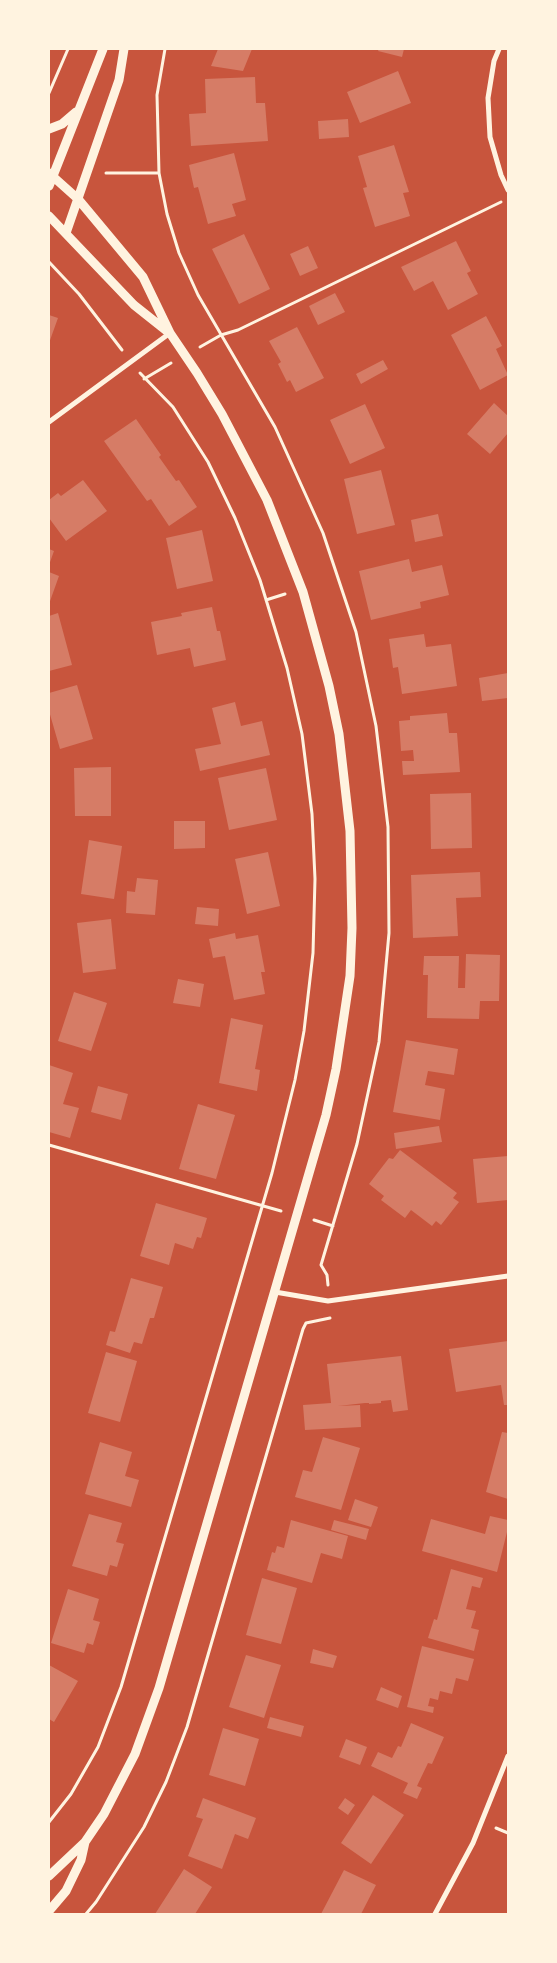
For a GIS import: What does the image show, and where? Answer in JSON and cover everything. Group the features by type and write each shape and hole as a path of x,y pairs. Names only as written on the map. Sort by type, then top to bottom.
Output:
{"street":[{"path":"49,186 51,175 103,49"},
{"path":"66,233 119,80 124,49"},
{"path":"499,49 494,61 488,98 490,137 501,175 508,190"},
{"path":"49,129 62,124 78,111"},
{"path":"49,1876 86,1842 104,1814 135,1754 159,1688 326,1115 350,976 352,928 350,831 339,734 329,686 303,592 267,500 222,414 170,333 143,277 78,199 51,175"},
{"path":"49,216 134,305 170,333"},
{"path":"49,422 170,333"},
{"path":"275,1292 328,1301 508,1276"},
{"path":"435,1914 473,1842 508,1756"},
{"path":"49,1911 66,1891 81,1860 86,1842"}],"path":[{"path":"49,93 68,49"},
{"path":"165,49 157,95 159,173 167,214 179,253 198,295 222,335 238,330 508,199"},
{"path":"90,163 102,172 159,173"},
{"path":"49,262 79,294 119,346"},
{"path":"49,1822 71,1794 98,1747 121,1688 262,1206 295,1080 304,1031 313,953 315,879 313,832 302,734 277,634 260,580 235,518 208,462 173,408 144,379"},
{"path":"49,1145 297,1215"},
{"path":"328,1301 327,1275 321,1265 333,1226"},
{"path":"86,1914 96,1902 144,1827 166,1782 187,1727 303,1329 306,1323 330,1318"}],"building":[{"path":"218,49 252,49 243,71 211,66"},
{"path":"379,49 404,49 402,57 378,51"},
{"path":"398,71 411,103 360,123 347,92"},
{"path":"255,77 256,103 265,103 268,141 191,146 189,114 206,113 205,79"},
{"path":"348,119 349,137 319,139 318,121"},
{"path":"394,145 409,192 403,193 410,216 375,227 363,188 367,187 358,156"},
{"path":"234,153 246,200 232,204 236,216 208,224 198,187 194,188 189,165"},
{"path":"244,234 270,289 239,304 212,249"},
{"path":"456,241 471,271 467,273 478,294 448,310 433,281 414,291 401,267"},
{"path":"308,246 318,268 300,276 290,254"},
{"path":"335,293 345,312 318,325 309,306"},
{"path":"49,315 58,318 49,343"},
{"path":"486,316 502,346 496,349 508,375 480,390 451,335"},
{"path":"297,327 324,378 296,392 290,380 287,382 278,364 281,362 269,341"},
{"path":"383,360 388,369 361,384 356,374"},
{"path":"494,403 508,416 508,433 490,454 467,434"},
{"path":"365,404 385,448 350,464 330,420"},
{"path":"136,419 161,455 159,457 176,481 179,480 197,507 169,526 151,499 147,501 104,441"},
{"path":"381,470 395,525 357,534 344,479"},
{"path":"83,480 107,511 66,541 49,518 49,500 58,493 61,496"},
{"path":"438,514 443,536 415,542 411,520"},
{"path":"202,530 213,581 177,589 166,538"},
{"path":"49,549 54,551 49,565"},
{"path":"409,559 412,572 442,565 449,595 420,602 421,608 371,620 359,571"},
{"path":"49,572 59,576 49,604"},
{"path":"212,607 217,631 220,631 226,660 194,667 190,648 157,655 151,622 182,616 181,613"},
{"path":"58,613 72,665 49,671 49,616"},
{"path":"424,634 426,647 451,644 457,686 402,694 398,667 393,668 389,639"},
{"path":"508,673 508,698 482,701 479,678"},
{"path":"77,685 93,739 60,749 49,711 49,693"},
{"path":"235,702 241,726 262,721 270,755 200,771 195,749 221,744 212,708"},
{"path":"447,713 449,733 457,733 460,772 403,775 402,761 414,761 413,750 401,751 399,721 410,720 410,716"},
{"path":"111,767 111,816 75,816 74,768"},
{"path":"266,768 277,820 229,830 218,778"},
{"path":"471,793 472,848 431,849 430,794"},
{"path":"174,821 205,821 205,848 174,849"},
{"path":"89,840 122,846 114,899 81,894"},
{"path":"268,852 280,906 247,914 235,859"},
{"path":"480,872 481,897 456,898 458,936 413,938 411,875"},
{"path":"137,878 158,880 155,915 126,913 127,891 135,892"},
{"path":"197,907 219,909 218,926 195,924"},
{"path":"111,919 116,969 83,973 77,923"},
{"path":"235,933 236,939 258,935 265,972 261,972 265,994 234,1000 225,956 213,958 209,939"},
{"path":"466,954 500,955 499,1001 480,1001 479,1019 427,1018 428,975 423,975 424,956 459,956 458,988 465,988"},
{"path":"178,979 204,984 200,1007 173,1003"},
{"path":"74,992 107,1003 91,1051 58,1041"},
{"path":"231,1018 263,1025 255,1069 260,1070 257,1091 219,1083"},
{"path":"406,1040 458,1049 454,1075 428,1071 425,1085 445,1089 440,1120 393,1112"},
{"path":"49,1065 73,1073 63,1104 79,1108 70,1138 49,1132"},
{"path":"98,1086 128,1094 121,1120 91,1112"},
{"path":"198,1104 235,1115 216,1179 179,1169"},
{"path":"439,1126 442,1142 396,1149 394,1133"},
{"path":"400,1150 457,1193 453,1198 459,1202 441,1225 436,1221 432,1226 411,1210 405,1218 381,1200 384,1196 369,1184 389,1158 393,1159"},
{"path":"508,1156 508,1200 477,1203 473,1159"},
{"path":"156,1203 207,1218 201,1238 197,1237 193,1249 175,1243 169,1265 140,1256"},
{"path":"131,1278 163,1287 154,1318 150,1318 142,1344 134,1342 130,1353 106,1345 110,1331 115,1332"},
{"path":"508,1341 508,1405 504,1405 501,1385 456,1392 449,1349"},
{"path":"106,1352 137,1361 120,1422 88,1413"},
{"path":"401,1356 408,1410 393,1412 391,1400 381,1401 381,1403 338,1406 360,1405 361,1427 305,1430 303,1405 331,1403 327,1364"},
{"path":"502,1432 508,1433 508,1499 486,1492"},
{"path":"323,1437 360,1448 341,1510 295,1497 303,1470 312,1472"},
{"path":"100,1442 132,1452 125,1476 139,1480 131,1507 85,1494"},
{"path":"355,1499 378,1507 371,1527 348,1520"},
{"path":"89,1514 122,1523 116,1542 124,1544 117,1567 110,1565 107,1576 72,1566"},
{"path":"490,1516 508,1520 508,1528 497,1572 422,1551 431,1519 485,1534"},
{"path":"291,1520 348,1536 342,1559 321,1553 312,1583 267,1570 272,1552 275,1553 277,1546 284,1548"},
{"path":"334,1520 369,1529 366,1540 331,1530"},
{"path":"451,1569 483,1578 480,1588 472,1586 466,1609 476,1611 471,1628 479,1630 474,1651 428,1638 434,1619 437,1620"},
{"path":"262,1578 297,1588 281,1644 246,1635"},
{"path":"68,1589 99,1599 93,1620 100,1622 93,1645 87,1643 84,1653 51,1643"},
{"path":"422,1646 474,1659 468,1681 456,1678 452,1694 440,1691 438,1700 430,1698 428,1706 434,1707 433,1713 407,1707"},
{"path":"313,1649 337,1656 333,1668 310,1663"},
{"path":"246,1655 281,1665 264,1718 229,1707"},
{"path":"49,1665 78,1681 54,1722 49,1719"},
{"path":"381,1687 402,1696 398,1708 376,1700"},
{"path":"270,1717 304,1726 301,1737 267,1728"},
{"path":"411,1723 444,1737 432,1764 428,1763 417,1786 422,1788 417,1799 403,1793 408,1783 371,1766 378,1752 392,1758 398,1746 401,1747"},
{"path":"223,1728 259,1739 245,1786 209,1775"},
{"path":"346,1739 367,1747 360,1765 339,1757"},
{"path":"373,1795 404,1815 371,1864 341,1843"},
{"path":"203,1798 256,1818 248,1839 235,1834 222,1869 188,1856 203,1819 196,1817"},
{"path":"345,1798 355,1805 348,1815 338,1808"},
{"path":"184,1869 212,1887 195,1914 155,1914"},
{"path":"344,1870 376,1885 361,1914 321,1914"}]}
